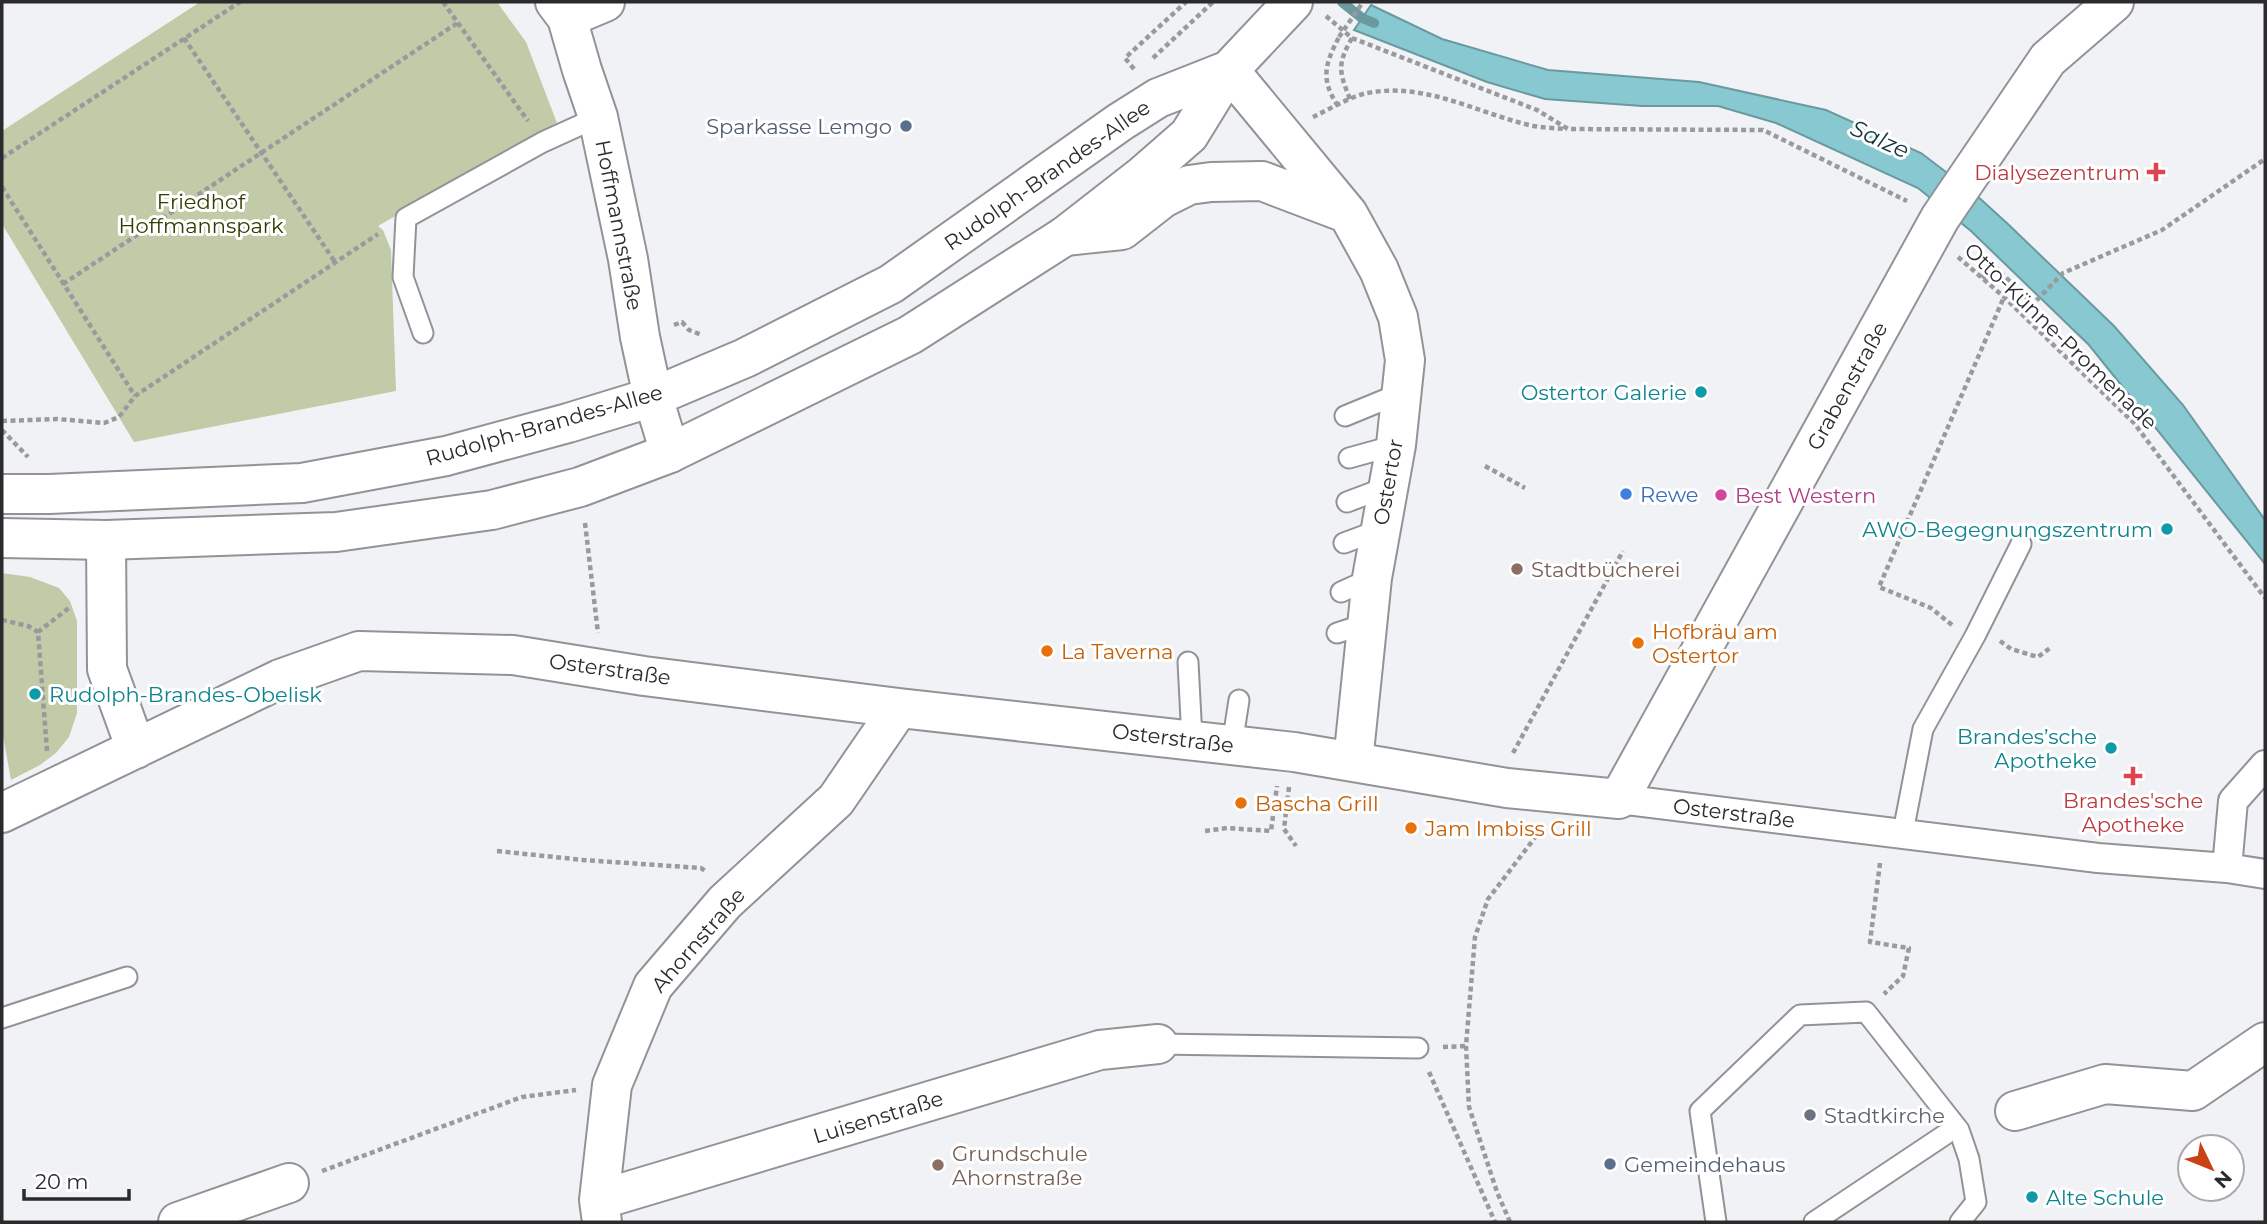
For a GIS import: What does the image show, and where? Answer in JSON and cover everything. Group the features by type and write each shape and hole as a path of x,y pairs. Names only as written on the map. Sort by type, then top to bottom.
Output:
{"street":[{"path":"561,10 605,2"},
{"name":"Grabenstraße","path":"1619,799 1936,226 1970,171 2048,59 2114,2"},
{"path":"2,538 106,540 336,532 492,510 580,486 670,453 910,335 1065,236 1142,176 1189,135 1229,70 1301,4"},
{"name":"Hoffmannstraße","path":"561,10 598,117 628,259 640,337 653,397 670,453"},
{"name":"Ostertor","path":"1229,70 1348,214 1379,270 1398,317 1405,360 1396,445 1379,530 1356,585 1353,628 1353,762"},
{"name":"Rudolph-Brandes-Allee","path":"2,494 302,483 446,456 653,397 745,358 891,284 1129,116 1158,98 1229,70"},
{"path":"1065,236 1122,230 1163,198 1189,185 1211,182 1262,181 1348,214"},
{"path":"106,540 107,669 136,750"},
{"name":"Osterstraße","path":"2,813 280,679 359,651 513,655 644,676 899,708 1192,739 1507,788 1903,832 2098,858 2227,868 2265,874"},
{"name":"Ahornstraße","path":"601,1211 612,1085 653,986 725,902 836,800 899,708"},
{"path":"2227,868 2233,801 2265,765"},
{"path":"2015,1111 2105,1084 2193,1091 2265,1042"},
{"name":"Luisenstraße","path":"601,1211 1100,1050 1158,1044"},
{"path":"178,1222 289,1183"}],"lane":[{"path":"423,333 403,277 406,218 543,142 598,117"},
{"path":"1345,416 1401,393"},
{"path":"1349,458 1396,445"},
{"path":"1347,502 1387,487"},
{"path":"1344,543 1379,530"},
{"path":"1903,832 1923,729 1976,634 2021,544"},
{"path":"1188,662 1192,739"},
{"path":"1232,745 1239,700"},
{"path":"2,1018 127,977"},
{"path":"1716,1222 1700,1111 1800,1015 1866,1012 1959,1130 1969,1159 1976,1202 1960,1222"},
{"path":"1158,1044 1418,1048"},
{"path":"1814,1222 1946,1134"}],"path":[{"path":"2,158 240,2"},
{"path":"443,2 543,142"},
{"path":"1137,73 1125,58 1186,2"},
{"path":"1352,38 1343,54 1339,74 1350,99 1338,106 1329,92 1327,62 1339,37 1363,2"},
{"path":"1301,4 1352,38 1537,110 1568,129"},
{"path":"63,284 458,22"},
{"path":"184,37 335,262"},
{"name":"Otto-Künne-Promenade","path":"1350,99 1384,91 1434,94 1531,126 1568,129 1763,130 1936,226 1982,278 2134,424 2265,598"},
{"path":"1982,278 1994,266 2033,304 2063,273 2162,230 2265,159"},
{"path":"2,187 135,397"},
{"path":"2,421 57,419 104,424 119,417 135,397 335,262 406,218"},
{"path":"2004,298 1879,587 1931,608 1976,634 2011,649 2038,657 2049,648"},
{"path":"1485,466 1525,488"},
{"path":"584,512 602,668"},
{"path":"1507,788 1513,751 1623,551"},
{"path":"38,632 76,602"},
{"path":"2,620 28,626 38,632"},
{"path":"38,632 48,763"},
{"path":"1510,1222 1497,1192 1469,1107 1466,1046 1475,937 1488,899 1543,829 1547,791"},
{"path":"1205,831 1227,828 1271,831 1275,797"},
{"path":"1288,797 1284,829 1296,846"},
{"path":"497,851 701,868 736,892"},
{"path":"1881,861 1870,942 1909,948 1903,976"},
{"path":"1418,1048 1495,1222"},
{"path":"289,1183 522,1097 612,1085"}],"green space":[{"name":"Friedhof Hoffmannspark","path":"200,2 497,2 526,42 557,123 378,226 383,230 391,250 396,391 134,442 2,224 2,131"},
{"path":"2,573 30,577 59,588 70,601 77,621 77,713 69,737 56,753 40,765 11,780 2,730"}],"water":[{"path":"1371,5 1442,39 1548,70 1699,82 1826,110 1921,153 1975,194 2009,225 2114,326 2183,405 2265,520 2265,564 2089,345 1971,231 1918,188 1776,123 1718,106 1642,106 1545,99 1487,82 1354,30"}],"waterway":[{"name":"Salze","path":"1342,2 1362,18 1374,23"}],"place":[{"name":"Sparkasse Lemgo","path":"906,126"},
{"name":"Dialysezentrum","path":"2156,172"},
{"name":"Ostertor Galerie","path":"1701,392"},
{"name":"Rewe","path":"1626,494"},
{"name":"Best Western","path":"1721,495"},
{"name":"AWO-Begegnungszentrum","path":"2167,529"},
{"name":"Stadtbücherei","path":"1517,569"},
{"name":"Hofbräu am Ostertor","path":"1638,643"},
{"name":"La Taverna","path":"1047,651"},
{"name":"Rudolph-Brandes-Obelisk","path":"35,694"},
{"name":"Brandes’sche Apotheke","path":"2111,748"},
{"name":"Brandes'sche Apotheke","path":"2133,776"},
{"name":"Bascha Grill","path":"1241,803"},
{"name":"Jam Imbiss Grill","path":"1411,828"},
{"name":"Stadtkirche","path":"1810,1115"},
{"name":"Gemeindehaus","path":"1610,1164"},
{"name":"Grundschule Ahornstraße","path":"938,1165"},
{"name":"Alte Schule","path":"2032,1197"}]}
